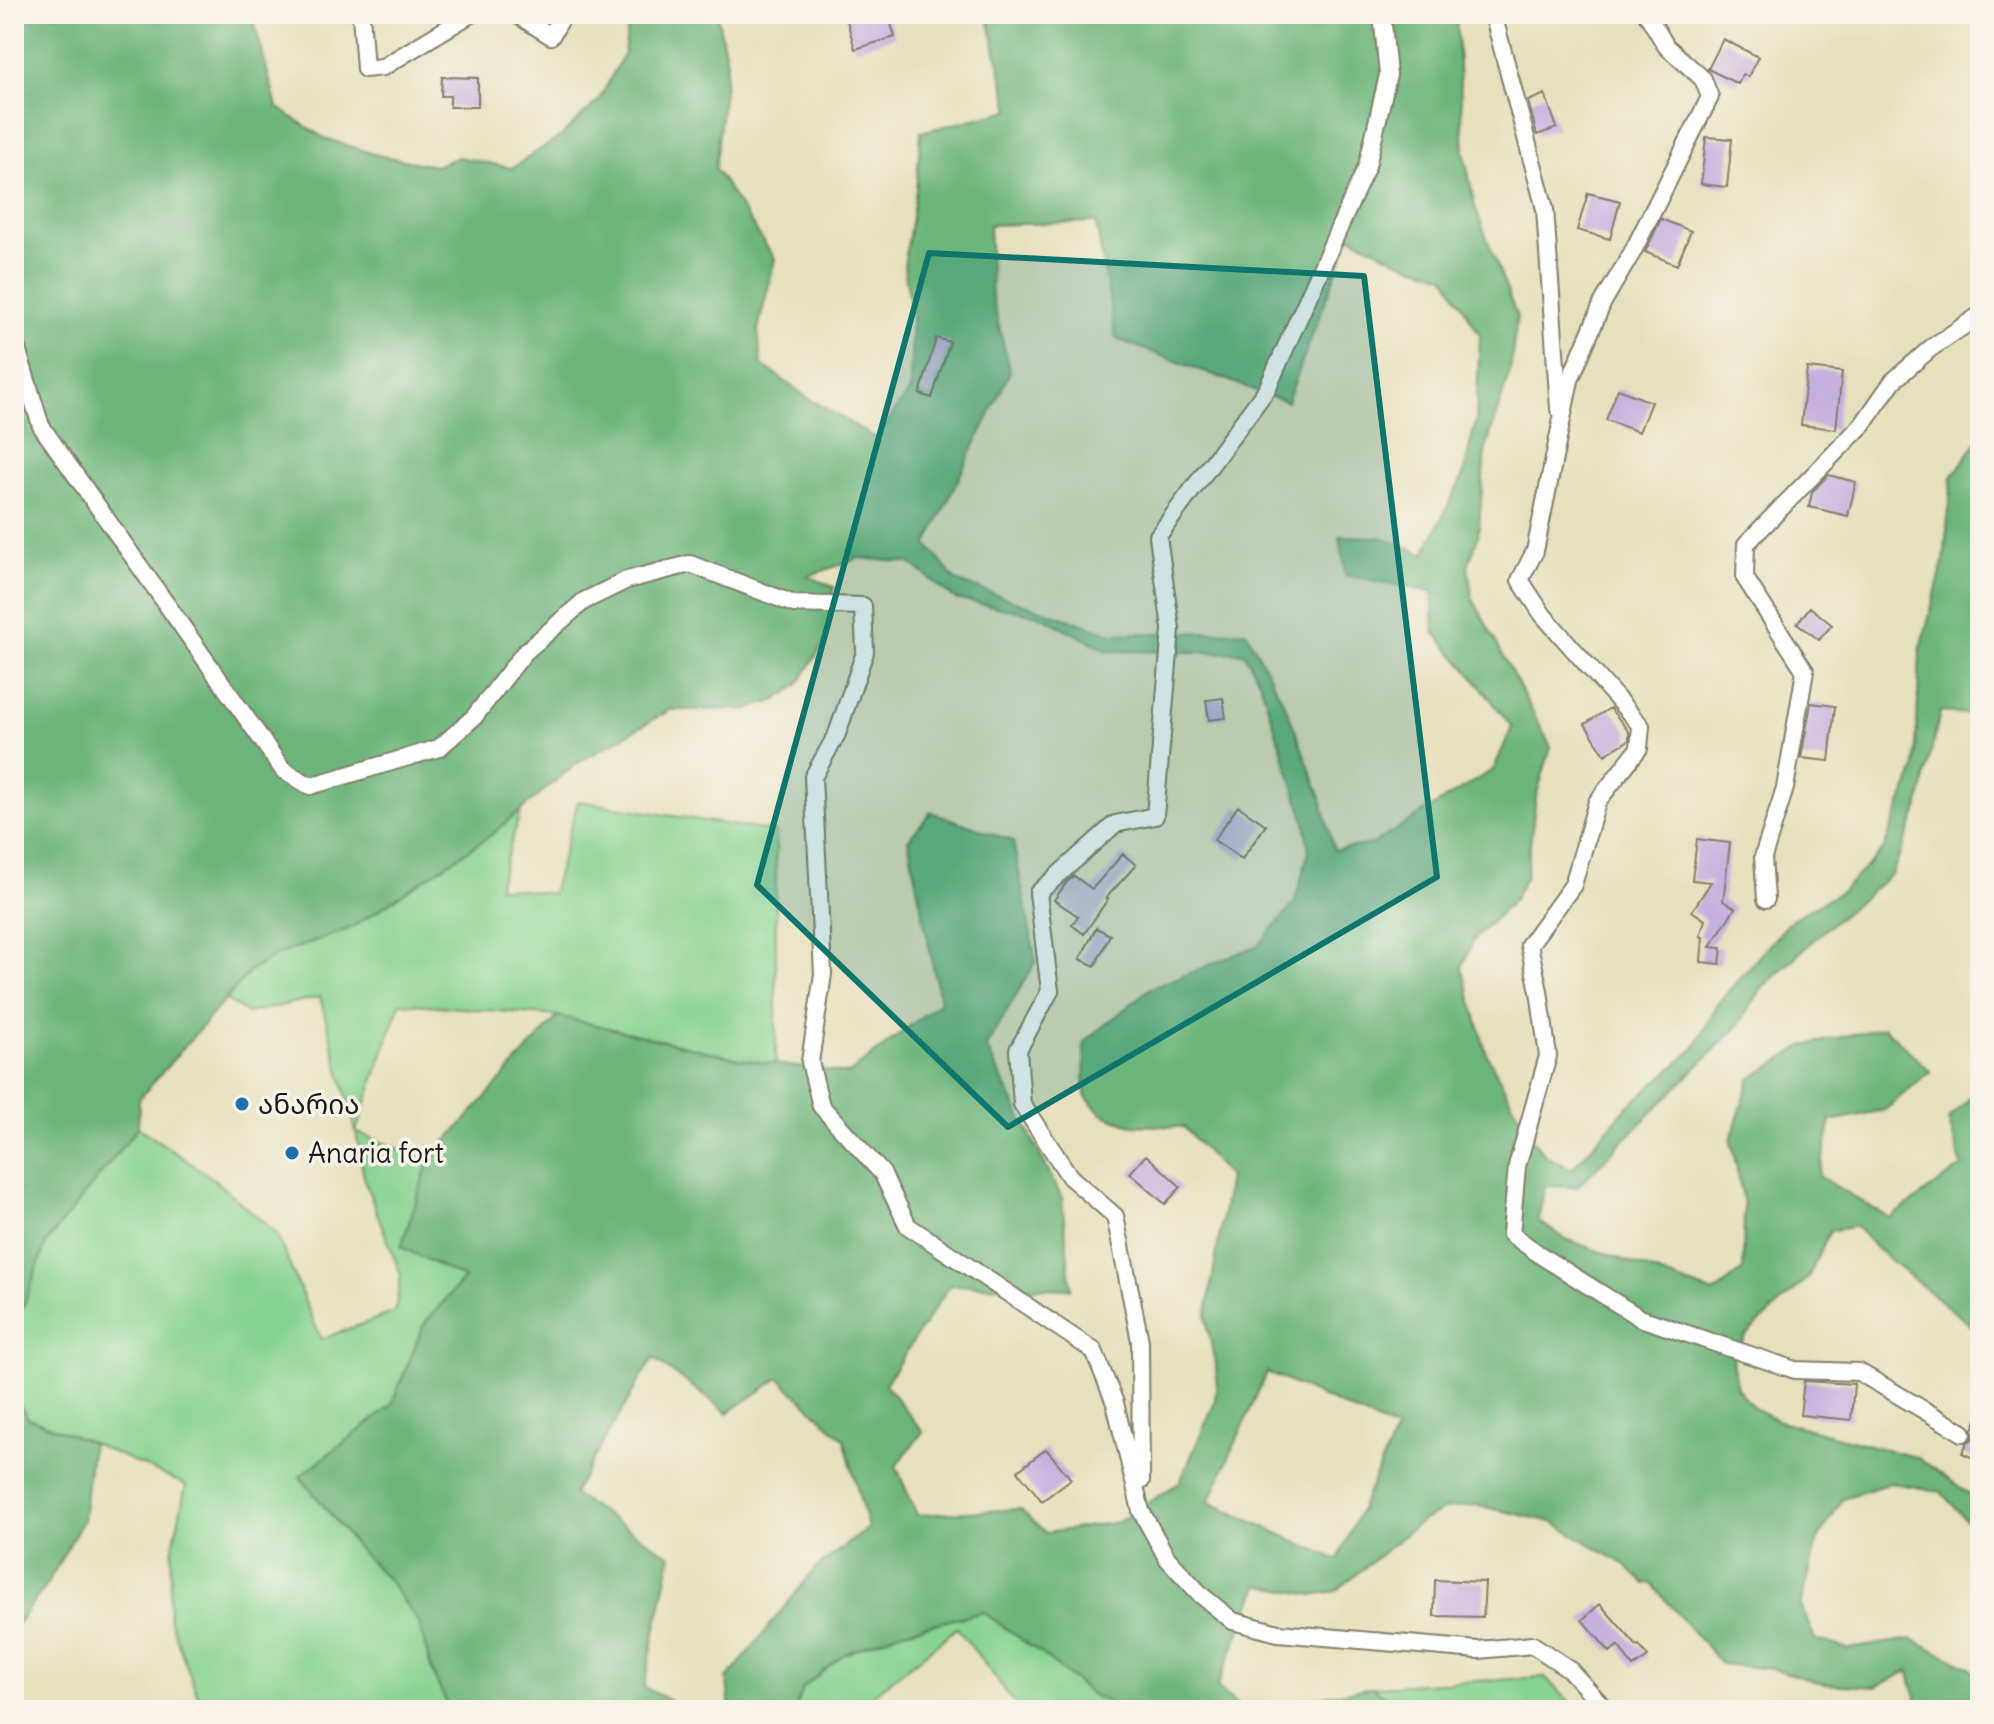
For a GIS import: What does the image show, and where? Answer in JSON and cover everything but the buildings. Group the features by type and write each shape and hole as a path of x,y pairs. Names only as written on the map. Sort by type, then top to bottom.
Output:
{"street":[{"path":"361,14 365,69 383,67 471,14"},
{"path":"516,14 551,36 564,14"},
{"path":"1141,1511 1140,1341 1115,1216 1070,1177 1022,1104 1018,1050 1050,991 1038,893 1115,824 1155,816 1171,629 1158,536 1267,389 1367,166 1388,75 1382,14"},
{"path":"1493,14 1545,209 1560,430"},
{"path":"1647,14 1666,46 1703,79 1710,97 1633,251 1603,302 1570,380 1535,551 1520,580 1543,615 1641,726 1639,748 1597,802 1573,885 1529,945 1548,1056 1517,1166 1511,1234 1640,1318 1795,1370 1859,1372 1963,1433"},
{"path":"1766,899 1763,857 1785,788 1805,671 1745,578 1746,544 1863,424 1893,381 1931,348 1980,315"},
{"path":"14,339 41,426 283,770 310,786 439,748 474,717 524,653 584,601 627,580 690,564 794,604 863,606 865,652 837,734 813,777 823,974 810,1062 821,1106 882,1173 908,1226 1094,1351 1115,1403 1141,1511 1167,1558 1201,1595 1233,1621 1278,1633 1478,1650 1533,1645 1569,1669 1606,1710"}],"highlighted area":[{"path":"929,253 1364,276 1437,877 1008,1127 757,885"}],"green space":[{"path":"14,14 252,14 277,107 324,138 377,155 435,166 458,157 512,168 561,136 599,100 624,53 630,14 717,14 727,62 715,169 775,259 758,330 761,364 808,398 876,438 910,390 912,316 904,266 921,132 1010,110 987,14 1456,14 1464,151 1475,207 1517,317 1510,371 1485,452 1478,537 1468,566 1472,597 1551,747 1536,797 1526,876 1514,900 1473,940 1462,967 1487,1055 1530,1137 1547,1157 1572,1169 1626,1108 1694,1049 1718,1003 1792,919 1842,891 1883,850 1915,769 1920,652 1944,560 1952,477 1980,437 1980,715 1940,712 1918,810 1892,874 1821,933 1763,987 1737,1027 1577,1187 1545,1186 1538,1221 1568,1240 1714,1293 1743,1270 1744,1204 1731,1140 1750,1079 1803,1046 1884,1027 1930,1071 1885,1110 1831,1121 1819,1176 1890,1218 1962,1166 1948,1119 1980,1088 1980,1333 1877,1249 1856,1226 1830,1231 1808,1278 1745,1336 1732,1361 1737,1388 1754,1408 1779,1421 1918,1458 1980,1501 1980,1535 1940,1491 1891,1483 1843,1498 1817,1541 1801,1606 1815,1639 1848,1649 1912,1639 1969,1667 1980,1679 1980,1710 1928,1710 1918,1703 1908,1671 1876,1687 1823,1684 1774,1669 1721,1664 1651,1583 1645,1584 1625,1565 1553,1522 1476,1505 1445,1509 1420,1522 1336,1591 1312,1595 1259,1585 1217,1687 1243,1710 1125,1710 1092,1695 983,1612 900,1632 844,1654 803,1688 795,1710 730,1710 727,1679 815,1569 868,1528 844,1439 779,1378 728,1413 653,1358 573,1494 671,1556 644,1687 687,1710 450,1710 432,1672 419,1623 390,1582 359,1550 300,1476 391,1406 424,1324 464,1278 401,1247 429,1161 558,1016 740,1059 849,1074 940,1002 908,840 931,812 1013,841 1036,961 986,1047 1062,1198 1071,1289 950,1285 885,1384 923,1432 896,1466 917,1515 1020,1509 1046,1533 1118,1522 1180,1482 1215,1402 1217,1374 1206,1318 1229,1177 1184,1127 1131,1125 1103,1115 1085,1096 1084,1042 1149,989 1259,945 1294,904 1309,851 1305,822 1260,682 1244,653 1109,651 1038,615 955,599 910,563 859,558 808,576 834,587 826,640 798,685 776,700 749,709 670,710 576,764 491,835 351,928 274,956 248,973 139,1099 138,1127 46,1243 14,1332","holes":["1096,222 1116,339 1287,402 1350,236 1401,262 1445,276 1480,335 1476,420 1463,476 1424,554 1381,537 1340,536 1345,575 1433,592 1434,632 1512,727 1494,769 1372,844 1334,850 1321,798 1287,709 1246,631 1112,634 956,581 927,544 1010,372 992,297 989,225","1267,1372 1396,1430 1338,1560 1209,1502"]},
{"path":"578,801 776,832 776,1064 740,1059 558,1016 400,1003 356,1132 320,997 247,1013 226,1000 248,973 274,956 351,928 491,835 521,810 498,887 552,894"},
{"path":"138,1127 211,1177 276,1233 321,1339 395,1312 401,1275 365,1182 356,1132 429,1161 402,1247 465,1278 424,1324 391,1406 300,1477 359,1550 390,1582 419,1623 432,1672 450,1710 204,1710 169,1618 172,1552 186,1485 28,1418 14,1395 14,1332 46,1243"},
{"path":"14,1395 28,1418 92,1443 83,1520 47,1584 14,1629"},
{"path":"983,1612 1092,1695 1125,1710 1020,1710 957,1628 854,1710 795,1710 803,1688 844,1654 900,1632"},
{"path":"1544,1677 1578,1710 1401,1710 1373,1687"},
{"path":"1373,1687 1401,1710 1276,1710 1285,1703"}],"place":[{"name":"ანარია","path":"242,1104"},
{"name":"Anaria fort","path":"292,1153"}]}
